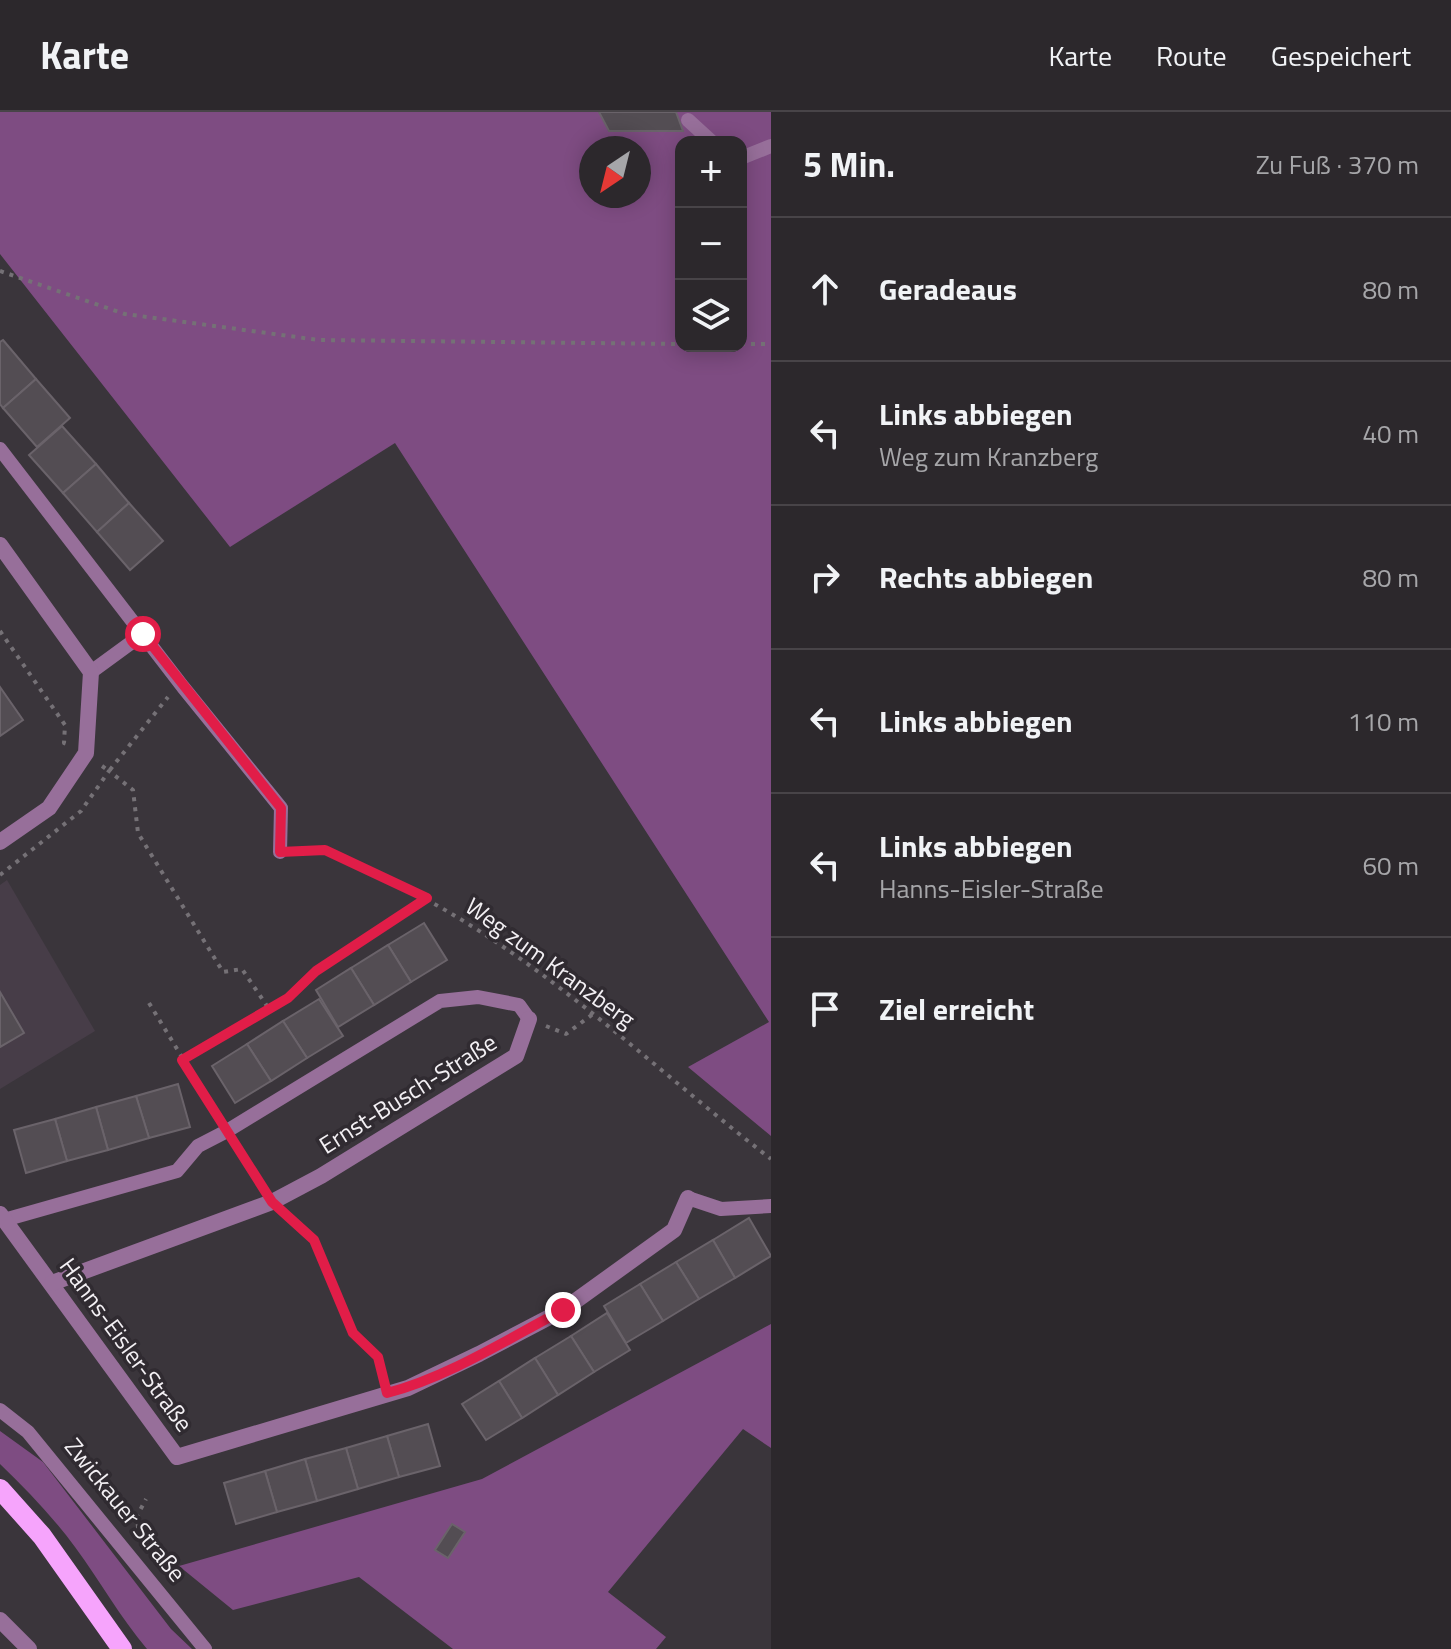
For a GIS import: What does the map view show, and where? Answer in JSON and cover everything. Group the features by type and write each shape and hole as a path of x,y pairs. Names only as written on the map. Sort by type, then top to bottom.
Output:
{"main road":[{"path":"0,1489 42,1536 122,1649"}],"street":[{"path":"0,545 91,672 86,753 49,808 0,842"},
{"name":"Ernst-Busch-Straße","path":"52,1283 272,1202 321,1176 516,1056 529,1019"},
{"name":"Hanns-Eisler-Straße","path":"2,1217 177,1457 408,1388 465,1361 563,1310 674,1230 688,1198"},
{"path":"0,1620 29,1649"}],"lane":[{"path":"688,120 705,136"},
{"path":"747,156 771,146"},
{"path":"0,449 281,808 280,852"},
{"path":"91,672 143,634"},
{"name":"Ernst-Busch-Straße","path":"2,1217 177,1171 198,1146 440,1001 478,997 519,1005 529,1019"},
{"path":"688,1198 721,1209 771,1206"},
{"name":"Zwickauer Straße","path":"0,1410 28,1432 205,1649"}],"path":[{"path":"0,271 125,314 319,340 675,344"},
{"path":"747,344 771,344"},
{"path":"109,771 133,790 138,833 223,972 242,969 269,1009"},
{"name":"Weg zum Kranzberg","path":"280,852 325,850 427,898 490,937 594,1013 717,1118 771,1159"},
{"path":"182,1060 288,998 316,971 427,898"},
{"path":"149,1003 272,1202 314,1240 353,1333 378,1357 387,1393"},
{"path":"529,1019 566,1034 594,1013"},
{"path":"142,1572 137,1516 146,1499"}],"shaded area":[{"path":"0,112 771,112 771,1136 688,1067 769,1022 395,443 230,547 0,254"},
{"path":"7,880 95,1031 0,1089 0,885"},
{"path":"771,1324 771,1448 743,1429 608,1592 666,1637 656,1649 453,1649 359,1577 233,1610 179,1566 482,1479"},
{"path":"0,1431 43,1462 171,1629 192,1649 147,1649 67,1536 0,1464"}],"building":[{"path":"599,112 676,112 683,131 609,131"},
{"path":"3,340 36,379 3,408 0,404 0,342"},
{"path":"36,379 70,418 37,447 3,408"},
{"path":"62,426 96,464 63,493 29,455"},
{"path":"96,464 129,503 97,532 63,493"},
{"path":"129,503 163,541 130,570 97,532"},
{"path":"0,687 23,720 0,736"},
{"path":"424,923 447,960 411,982 388,945"},
{"path":"388,945 411,982 374,1005 351,968"},
{"path":"351,968 374,1005 338,1027 316,990"},
{"path":"0,992 24,1033 0,1047"},
{"path":"319,999 343,1036 307,1058 283,1021"},
{"path":"283,1021 307,1058 271,1081 247,1044"},
{"path":"247,1044 271,1081 235,1103 212,1066"},
{"path":"178,1084 190,1127 149,1138 136,1096"},
{"path":"136,1096 149,1138 108,1150 96,1107"},
{"path":"96,1107 108,1150 67,1161 55,1119"},
{"path":"55,1119 67,1161 26,1173 14,1130"},
{"path":"749,1218 771,1256 735,1278 713,1240"},
{"path":"713,1240 735,1278 699,1299 676,1262"},
{"path":"676,1262 699,1299 663,1321 640,1284"},
{"path":"640,1284 663,1321 626,1343 604,1306"},
{"path":"607,1313 630,1350 594,1372 571,1336"},
{"path":"571,1336 594,1372 558,1395 535,1358"},
{"path":"535,1358 558,1395 522,1418 499,1381"},
{"path":"499,1381 522,1418 486,1440 462,1404"},
{"path":"428,1424 440,1466 399,1477 387,1436"},
{"path":"387,1436 399,1477 358,1489 346,1448"},
{"path":"346,1448 358,1489 317,1501 305,1459"},
{"path":"305,1459 317,1501 277,1512 265,1471"},
{"path":"265,1471 277,1512 236,1524 224,1483"},
{"path":"452,1524 465,1532 448,1558 435,1550"}],"route":[{"path":"143,634 281,808 280,852 325,850 427,898 316,971 288,998 182,1060 272,1202 314,1240 353,1333 378,1357 387,1393 408,1388 563,1310"}]}
